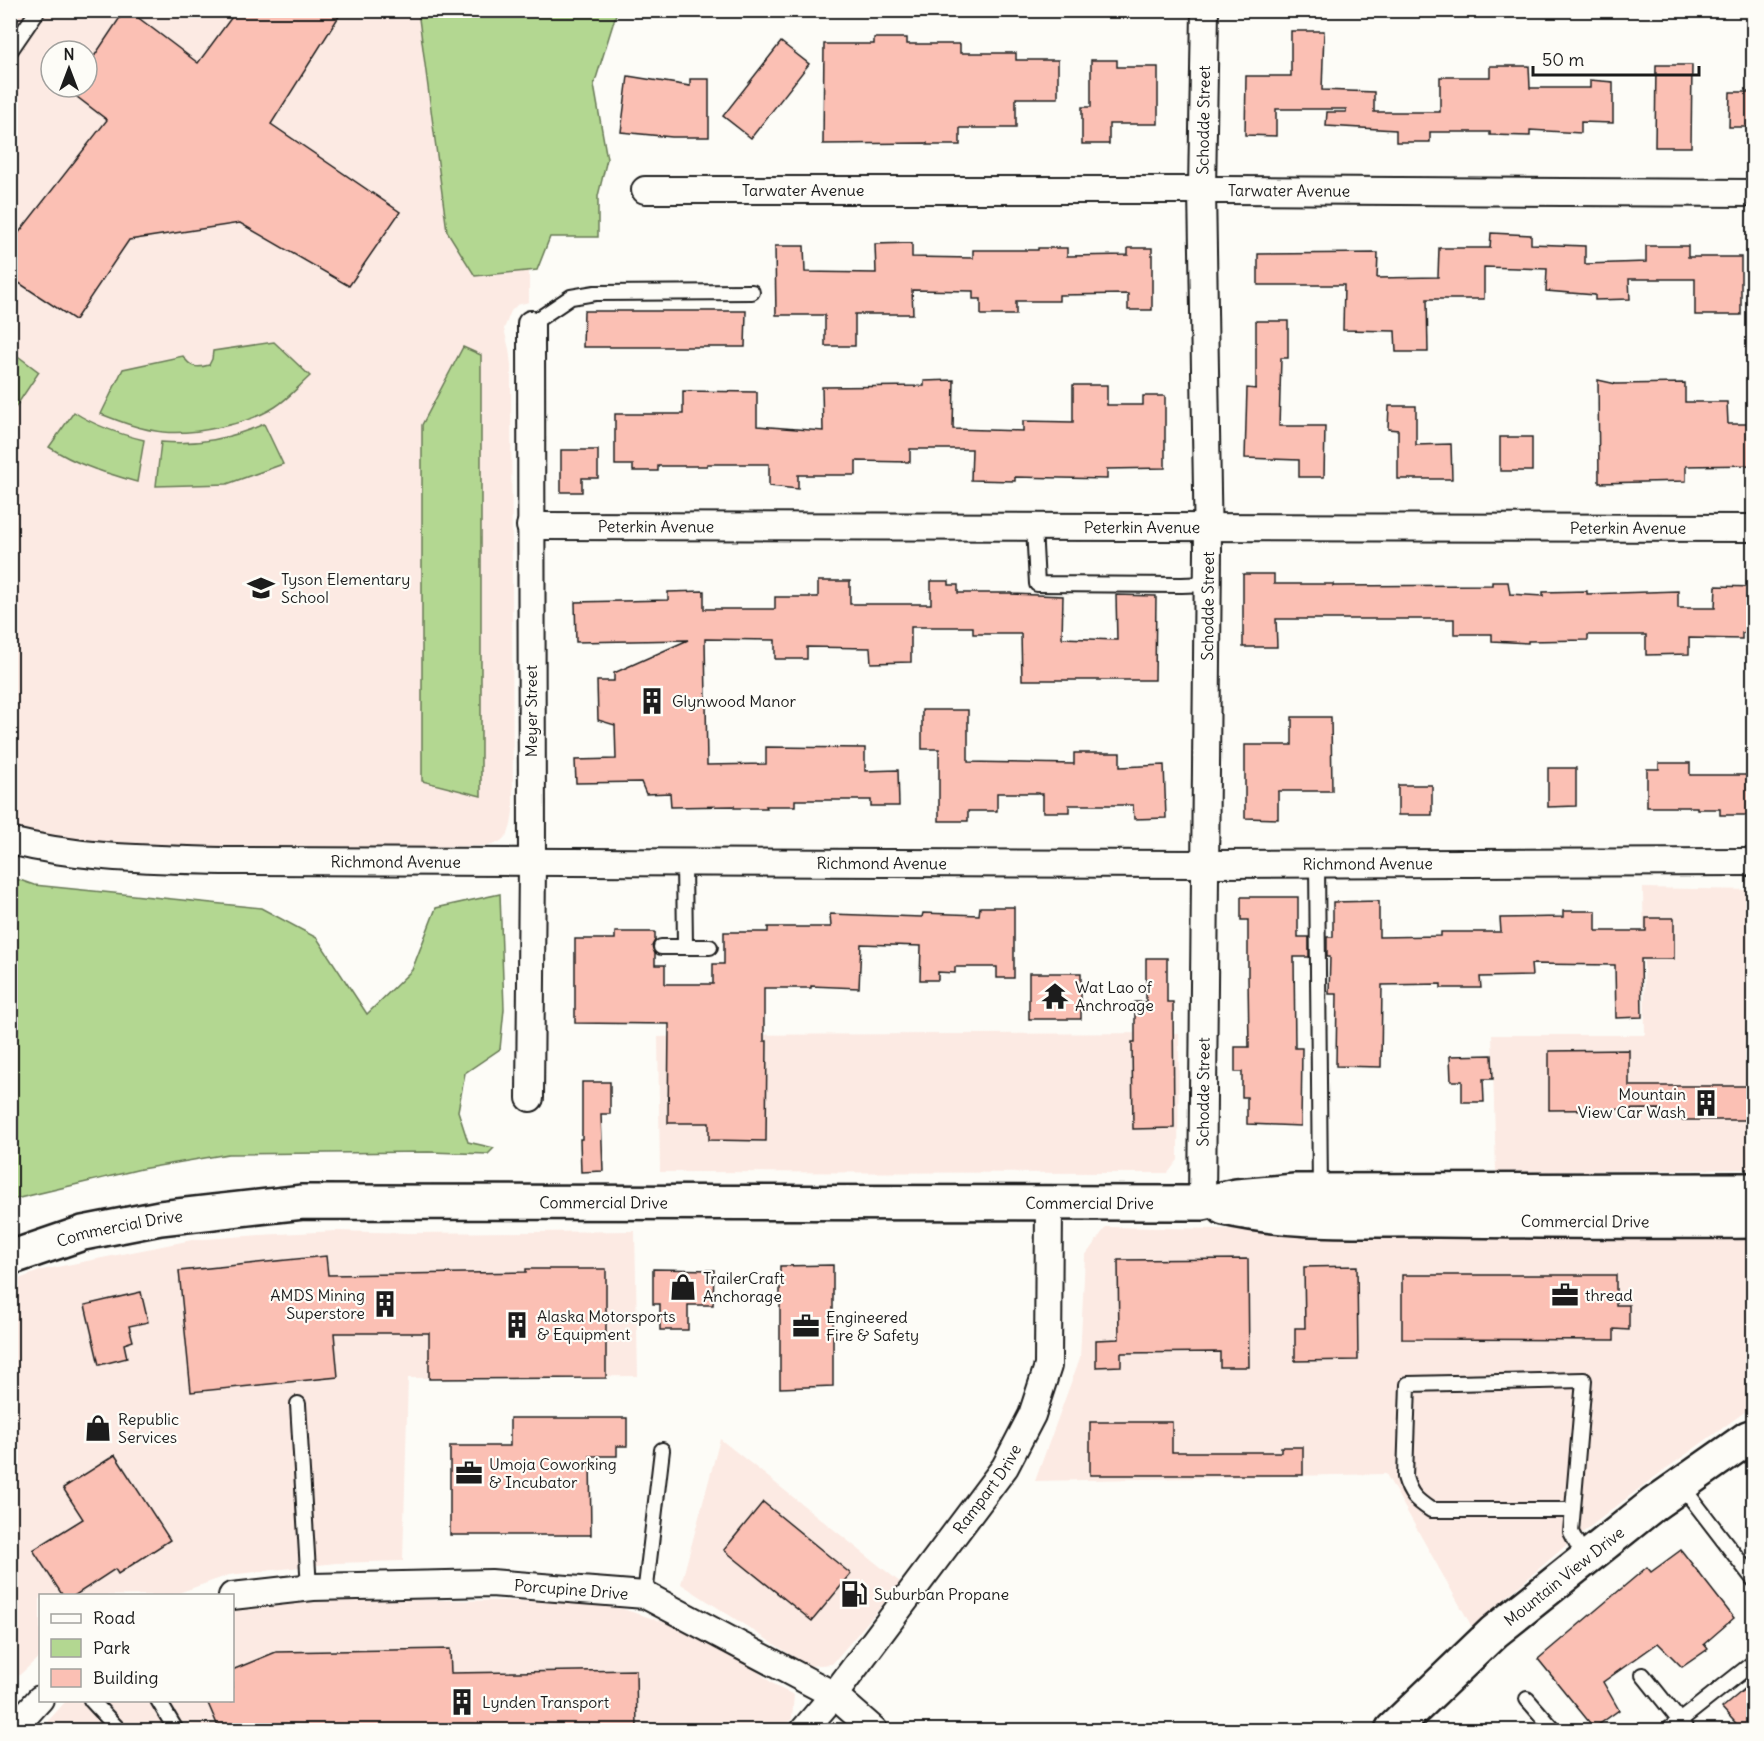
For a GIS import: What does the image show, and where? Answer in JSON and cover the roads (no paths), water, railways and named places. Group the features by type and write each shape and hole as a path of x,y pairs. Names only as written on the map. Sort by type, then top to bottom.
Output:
{"main road":[{"name":"Commercial Drive","path":"10,1258 83,1233 160,1218 303,1202 1202,1203 1261,1193 1320,1190 1754,1190"},
{"name":"Commercial Drive","path":"1202,1203 1252,1214 1319,1219 1754,1221"},
{"name":"Mountain View Drive","path":"1392,1731 1494,1632 1654,1504 1752,1435"}],"street":[{"name":"Schodde Street","path":"1202,1203 1208,527 1202,190 1205,10"},
{"name":"Tarwater Avenue","path":"645,190 1202,190 1754,194"},
{"name":"Meyer Street","path":"530,1098 531,324"},
{"name":"Peterkin Avenue","path":"530,526 1754,528"},
{"name":"Richmond Avenue","path":"10,841 119,857 226,861 1206,864 1754,862"},
{"name":"Rampart Drive","path":"804,1731 834,1695 1005,1467 1032,1415 1048,1366 1049,1202"},
{"name":"Porcupine Drive","path":"234,1596 309,1588 491,1583 645,1594 834,1695 874,1731"},
{"path":"19,1728 39,1700"}],"lane":[{"path":"10,51 38,10"},
{"path":"531,324 571,297 595,293 752,292"},
{"path":"1034,527 1037,584 1207,584"},
{"path":"684,862 685,947"},
{"path":"1317,863 1320,1190"},
{"path":"661,947 710,947"},
{"path":"1573,1510 1431,1510 1409,1492 1405,1477 1408,1384 1584,1380 1573,1510 1571,1532 1585,1559"},
{"path":"298,1404 309,1588"},
{"path":"645,1594 662,1450"},
{"path":"1681,1485 1754,1580"},
{"path":"1668,1731 1683,1726 1754,1662"},
{"path":"1642,1675 1683,1726"},
{"path":"1527,1699 1554,1731"},
{"path":"92,1702 119,1731"},
{"path":"159,1702 176,1731"}],"place":[{"name":"Tyson Elementary School","path":"261,588"},
{"name":"Glynwood Manor","path":"652,701"},
{"name":"Wat Lao of Anchroage","path":"1055,996"},
{"name":"Mountain View Car Wash","path":"1706,1103"},
{"name":"TrailerCraft Anchorage","path":"683,1287"},
{"name":"thread","path":"1565,1295"},
{"name":"AMDS Mining Superstore","path":"385,1304"},
{"name":"Alaska Motorsports & Equipment","path":"517,1325"},
{"name":"Engineered Fire & Safety","path":"806,1326"},
{"name":"Republic Services","path":"98,1428"},
{"name":"Umoja Coworking & Incubator","path":"469,1473"},
{"name":"Suburban Propane","path":"854,1594"},
{"name":"Lynden Transport","path":"462,1702"}]}
